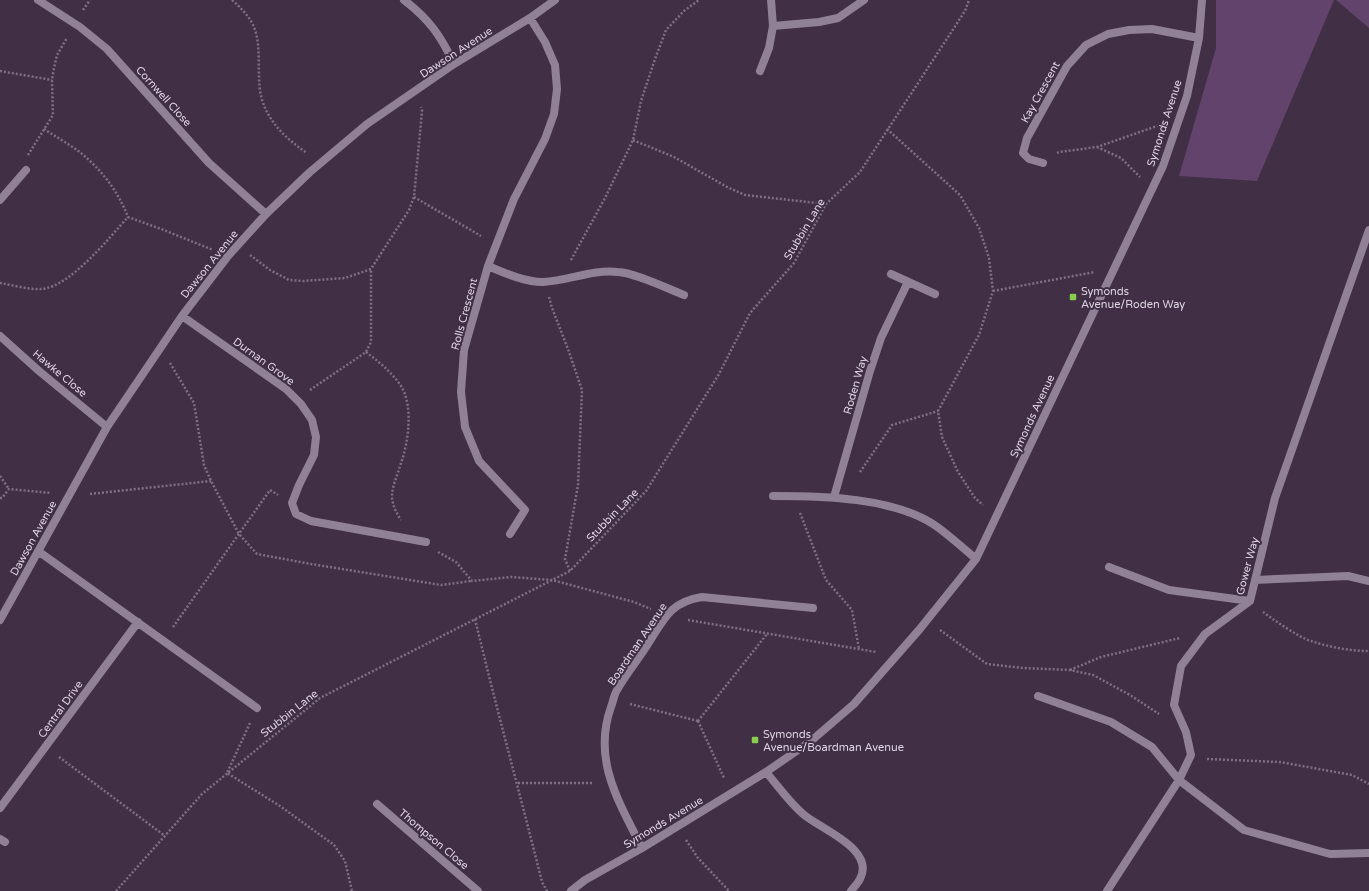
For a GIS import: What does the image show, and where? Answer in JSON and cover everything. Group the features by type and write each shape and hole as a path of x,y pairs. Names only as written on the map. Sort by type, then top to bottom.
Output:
{"street":[{"name":"Cornwell Close","path":"38,0 74,23 107,49 209,162 266,214"},
{"path":"404,0 433,27 444,42 454,64"},
{"name":"Dawson Avenue","path":"0,620 107,427 182,316 237,245 266,214 321,162 367,124 454,64 530,18 555,0"},
{"path":"760,71 769,48 773,26 771,0"},
{"path":"773,26 819,22 838,18 864,0"},
{"name":"Symonds Avenue","path":"571,891 585,880 732,794 811,740 854,704 927,621 976,559 1163,166 1187,96 1198,38 1202,0"},
{"name":"Rolls Crescent","path":"510,534 525,510 479,460 465,427 460,392 464,350 488,266 514,199 545,139 554,114 557,89 555,65 545,42 530,18"},
{"name":"Kay Crescent","path":"1043,163 1029,159 1023,154 1027,138 1067,66 1086,45 1108,34 1129,30 1152,29 1198,38"},
{"path":"0,200 26,170"},
{"name":"Gower Way","path":"1191,756 1186,732 1174,705 1181,666 1205,634 1250,602 1275,498 1369,230"},
{"name":"Rolls Crescent","path":"488,266 519,278 542,282 600,271 620,272 684,295"},
{"path":"891,274 935,294"},
{"name":"Roden Way","path":"834,497 881,338 908,282"},
{"name":"Durnan Grove","path":"182,316 286,389 301,404 312,420 316,437 314,455 292,503"},
{"name":"Hawke Close","path":"0,336 107,427"},
{"path":"773,496 834,497 893,507 935,525 976,559"},
{"path":"292,503 296,514 311,521 426,542"},
{"path":"38,551 257,708"},
{"path":"1109,566 1169,590 1250,602"},
{"path":"1255,580 1348,576 1369,581"},
{"name":"Boardman Avenue","path":"642,848 611,782 605,760 604,737 608,716 617,691 667,616 677,604 689,599 702,597 813,608"},
{"name":"Central Drive","path":"0,808 138,622"},
{"path":"1038,696 1111,722 1152,747 1179,780 1244,830 1330,854 1369,853"},
{"path":"1108,891 1179,780 1191,756"},
{"path":"766,772 789,800 803,814 854,848 858,853 861,858 863,868 861,878 851,891"},
{"name":"Thompson Close","path":"377,804 478,891"}],"path":[{"path":"232,0 244,11 253,24 257,42 258,70 264,107 276,126 295,145 321,162"},
{"path":"570,571 565,559 578,485 582,390 549,297 561,279 605,198 633,140 641,101 666,30 684,11 699,0"},
{"name":"Stubbin Lane","path":"116,891 202,794 320,698 570,571 646,491 719,374 750,313 794,263 826,204 860,172 965,11 969,0"},
{"path":"26,170 25,160 53,115 52,80 57,55 74,23"},
{"path":"0,71 52,80"},
{"path":"296,400 366,352 371,342 371,269 409,210 414,197 422,111 415,91"},
{"path":"1043,163 1059,152 1097,147 1179,119"},
{"path":"44,129 90,161 109,183 122,202 128,217 228,256"},
{"path":"887,129 960,195 979,228 989,258 993,291 979,335 938,411 942,437 958,472 975,498 997,517"},
{"path":"633,140 674,157 727,187 745,195 826,204"},
{"path":"1097,147 1121,158 1152,189"},
{"path":"414,197 496,244"},
{"path":"0,283 42,289 56,285 76,272 128,217"},
{"path":"237,245 270,270 289,280 302,281 345,278 371,269"},
{"path":"993,291 1114,269"},
{"path":"366,352 379,362 400,384 409,406 409,428 402,462 392,488 393,506 400,519 438,553 456,562 472,581 511,577 552,580 634,602 667,616 896,656"},
{"path":"859,474 892,425 938,411"},
{"path":"0,476 9,489 69,495 211,481"},
{"path":"0,498 2,498 9,489"},
{"path":"163,640 270,490 292,503"},
{"path":"793,496 826,580 852,610 859,649"},
{"path":"1250,602 1273,620 1310,640 1355,651 1369,651"},
{"path":"475,619 542,882 547,891"},
{"path":"927,621 987,664 1023,668 1070,670 1093,675 1130,695 1161,716"},
{"path":"698,721 768,633"},
{"path":"1070,670 1101,657 1172,639 1205,634"},
{"path":"613,700 698,721"},
{"path":"257,708 227,773 280,806 334,845 345,861 352,891"},
{"path":"698,721 732,794"},
{"path":"46,747 165,836"},
{"path":"1191,756 1209,759 1280,762 1352,775 1369,784"},
{"path":"518,783 611,782"},
{"path":"677,826 698,858 729,891"}],"shaded area":[{"path":"1216,0 1334,0 1257,181 1179,176 1216,48"},
{"path":"1336,0 1369,0 1369,28"}],"place":[{"name":"Symonds Avenue/Roden Way","path":"1073,297"},
{"name":"Symonds Avenue/Boardman Avenue","path":"755,740"}]}
